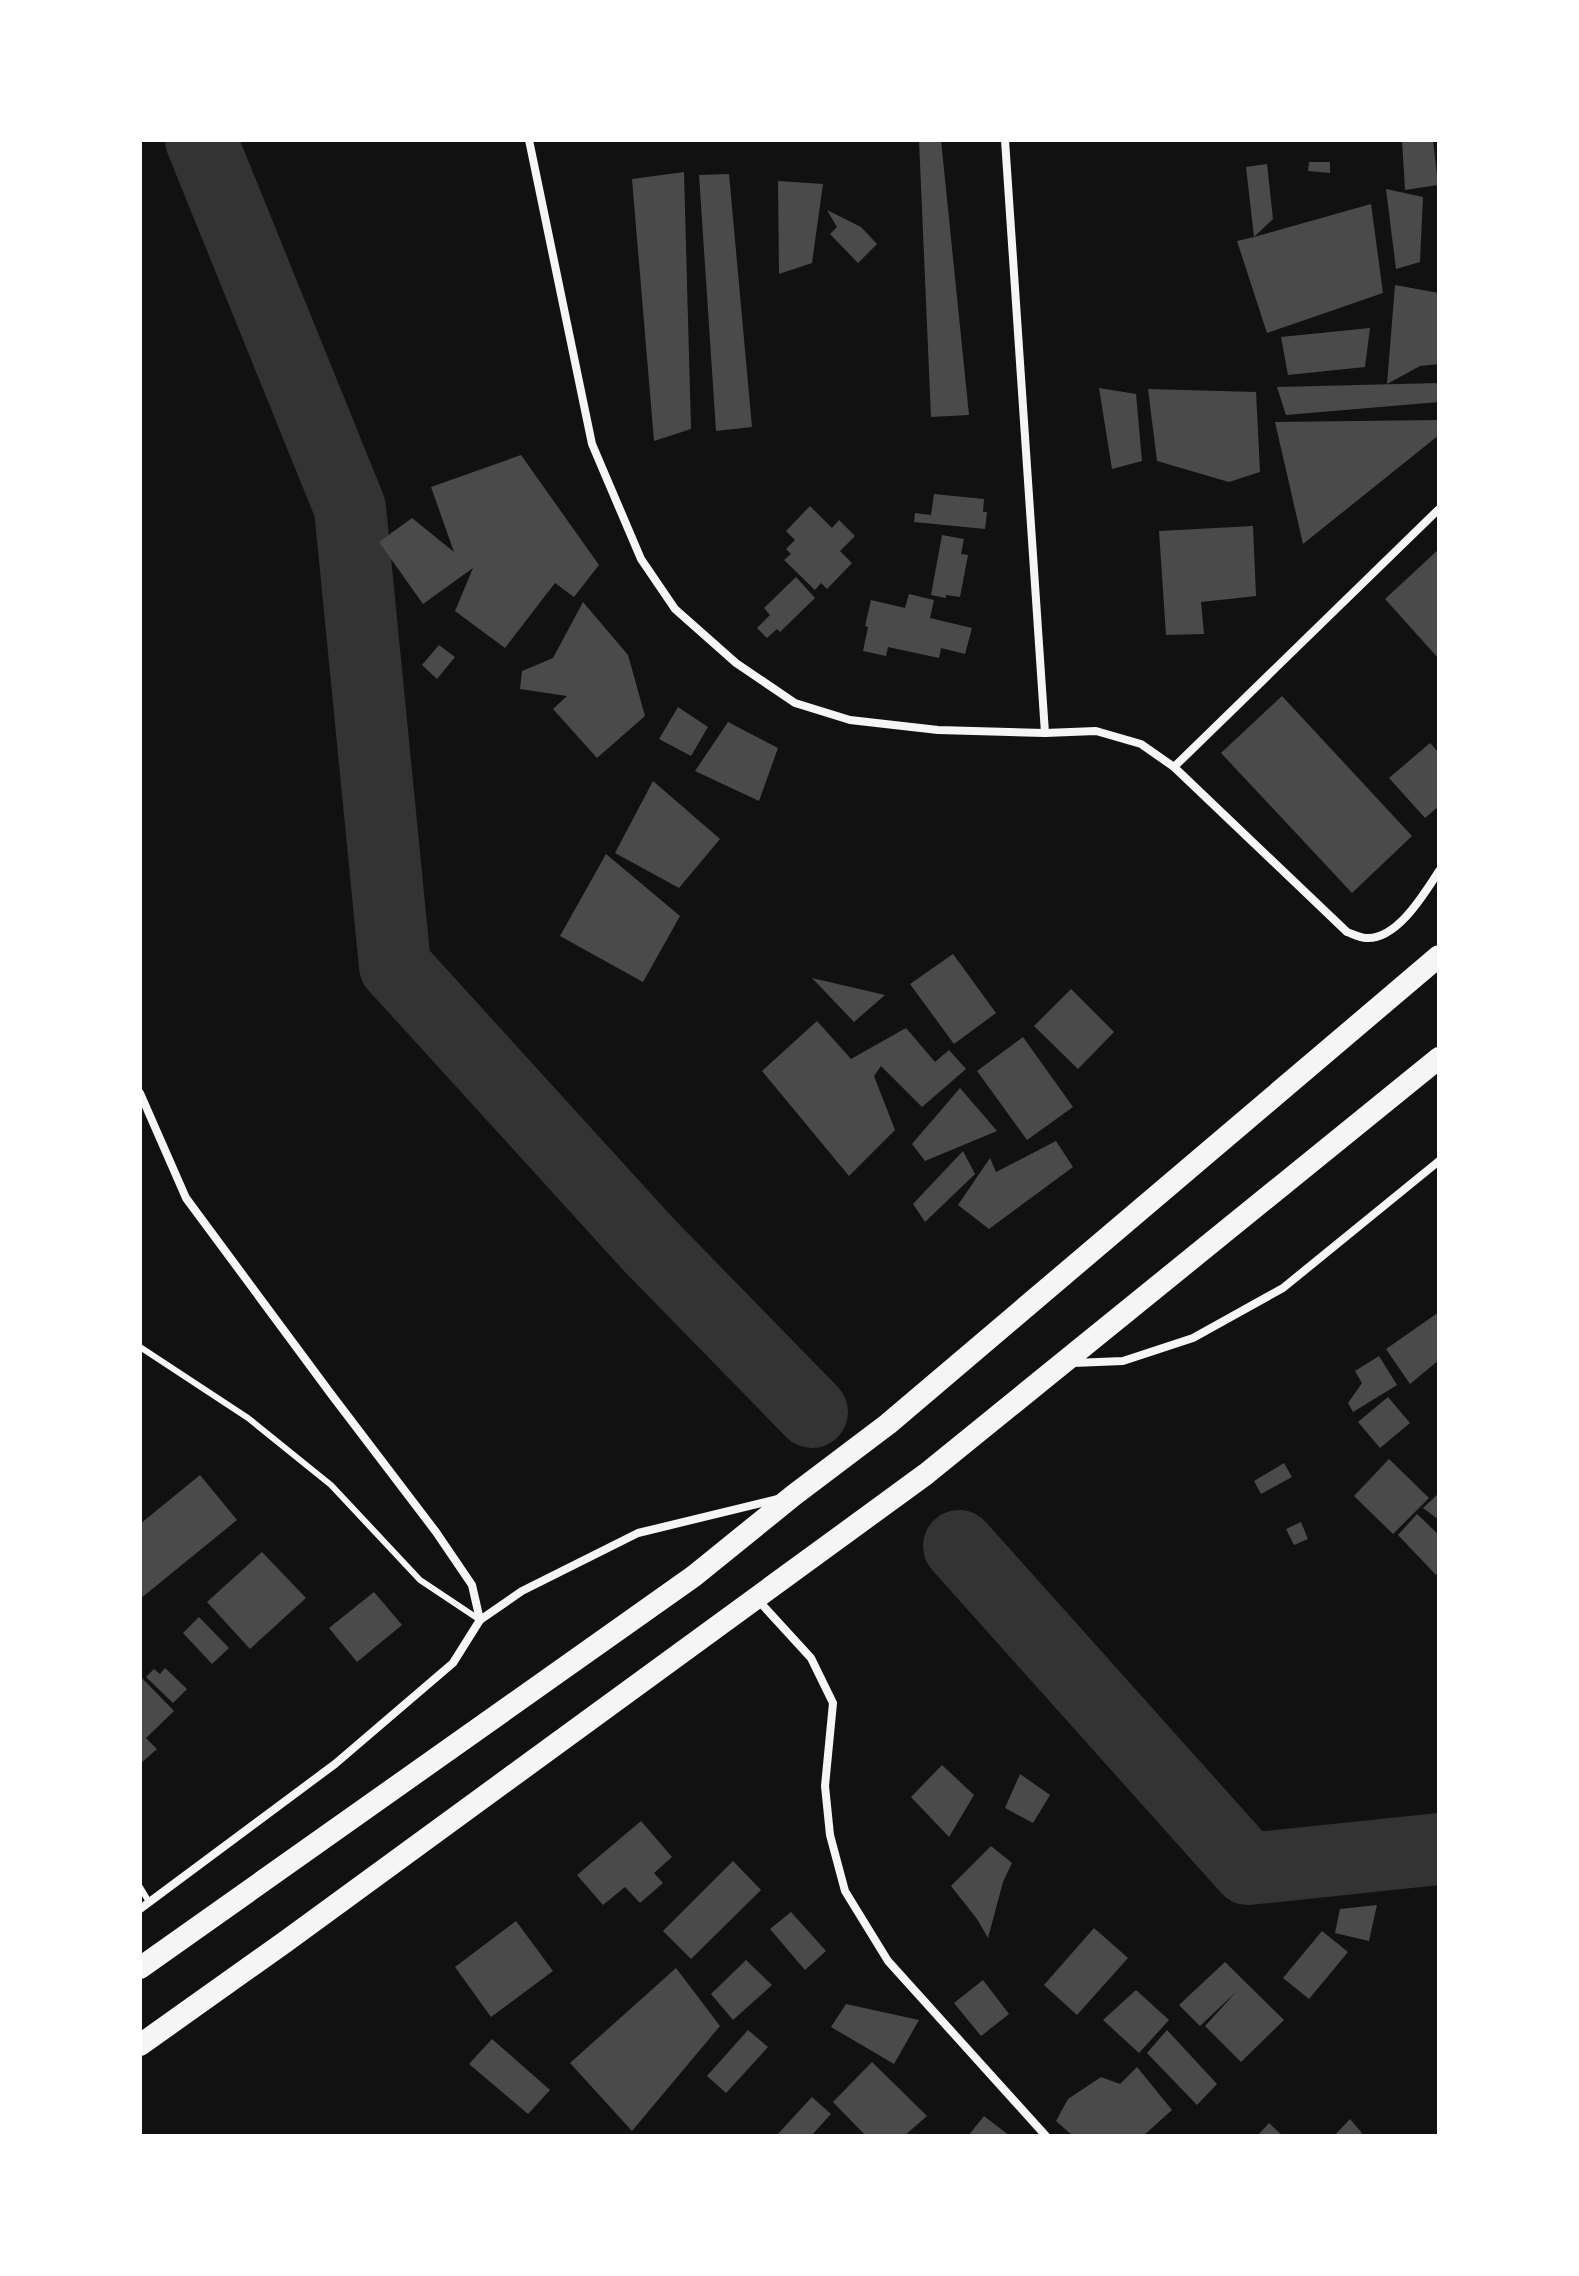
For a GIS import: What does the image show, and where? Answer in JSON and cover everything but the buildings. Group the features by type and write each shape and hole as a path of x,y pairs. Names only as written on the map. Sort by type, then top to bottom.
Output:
{"highway":[{"path":"140,1968 694,1576 888,1424 1439,956"},
{"path":"140,2045 926,1474 1439,1058"}],"street":[{"path":"529,140 592,444 641,559 675,609 736,663 795,703 850,720 938,730 1096,731 1141,744 1174,767 1347,932 1367,939 1387,932 1412,912 1439,871"},
{"path":"1005,140 1045,733"},
{"path":"1174,767 1439,509"},
{"path":"140,1093 186,1198 436,1532 472,1585 480,1620"},
{"path":"1062,1363 1123,1361 1193,1338 1283,1288 1439,1161"},
{"path":"140,1909 347,1754 453,1663 480,1620 522,1591 638,1533 794,1495"},
{"path":"756,1598 811,1658 833,1703 825,1786 830,1835 845,1891 888,1961 1046,2136"}],"lane":[{"path":"140,1347 248,1418 331,1485 420,1580 480,1620"},
{"path":"140,1887 149,1902"}],"waterway":[{"path":"201,140 350,508 395,966 649,1245 812,1412"},
{"path":"959,1546 1248,1869 1439,1849"}]}
